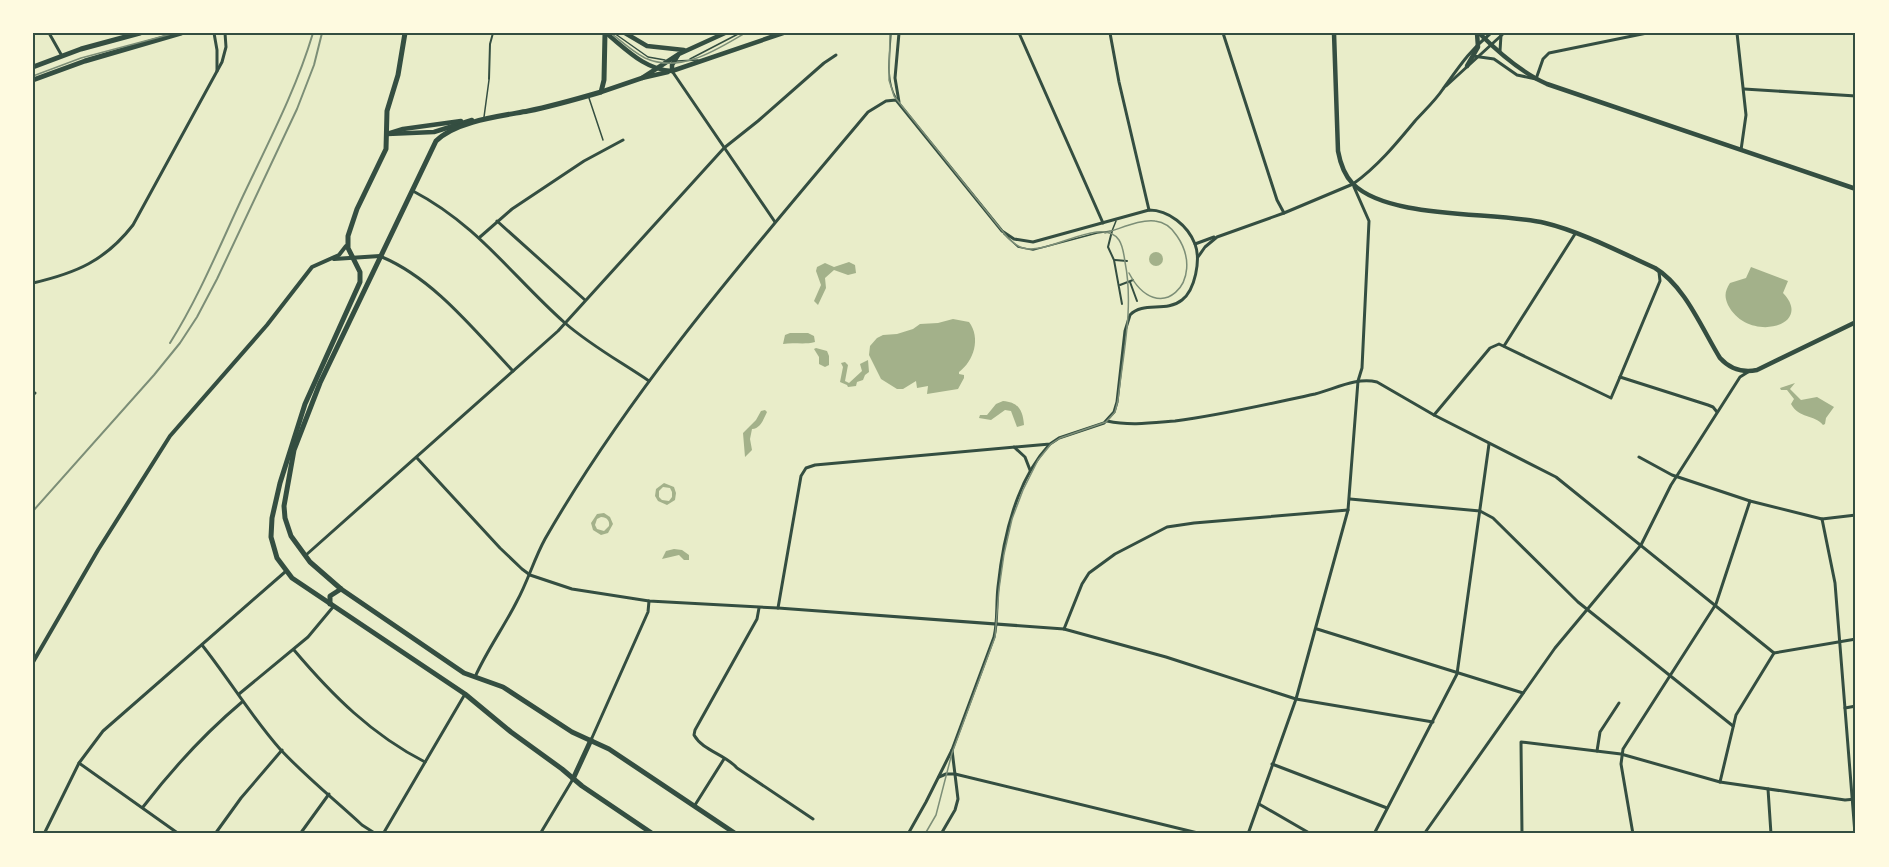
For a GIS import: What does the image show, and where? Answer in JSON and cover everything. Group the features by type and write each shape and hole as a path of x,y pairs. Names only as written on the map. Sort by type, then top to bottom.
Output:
{"main road":[{"path":"33,68 62,56 137,33"},
{"path":"33,80 85,61 181,33"},
{"path":"405,33 397,78 387,111 384,155 352,222 347,242 360,272 359,285 305,404 286,458 274,507 271,526 272,545 285,572 465,694 573,779 653,834"},
{"path":"606,33 643,63 655,69 672,71"},
{"path":"602,92 606,33"},
{"path":"625,33 642,44 686,50"},
{"path":"642,78 686,50 702,45 725,33"},
{"path":"387,134 403,129 528,111 589,96 642,78 672,71 783,33"},
{"path":"1334,33 1338,151 1353,184 1373,197 1396,205 1539,221 1659,270 1668,276 1679,289 1720,358 1733,368 1748,372 1757,370 1856,322"},
{"path":"1478,33 1536,79 1578,96 1856,189"},
{"path":"1467,66 1476,56 1479,44 1478,33"},
{"path":"671,61 672,71"},
{"path":"483,118 436,140 320,383 294,453 285,492 285,518 291,536 319,572 340,589 464,673 503,687 572,732 618,755 736,834"},
{"path":"332,606 330,596 340,589"},
{"path":"573,779 591,740"},
{"path":"562,769 570,771 579,766"}],"street":[{"path":"49,33 62,56"},
{"path":"214,33 217,72"},
{"path":"33,283 87,266 126,235 141,213 217,72 226,51 225,33"},
{"path":"489,79 490,44 493,33"},
{"path":"899,33 895,81 899,104"},
{"path":"1019,33 1103,224"},
{"path":"1110,33 1149,210"},
{"path":"1223,33 1277,200 1284,213"},
{"path":"1443,89 1466,57 1491,33"},
{"path":"1466,57 1494,59 1517,75 1536,79 1543,59 1549,53 1647,33"},
{"path":"1737,33 1746,123 1741,150"},
{"path":"1476,56 1502,34"},
{"path":"1500,51 1502,34"},
{"path":"305,556 558,331 724,148 836,55"},
{"path":"1195,244 1284,213 1353,184 1376,165 1443,89 1467,66"},
{"path":"672,71 775,222"},
{"path":"1744,89 1856,96"},
{"path":"475,677 530,575 545,539 649,381 775,222 868,112 891,99 899,104 1002,231 1014,239 1029,242 1149,210 1163,212 1176,219 1195,244 1193,285 1182,300 1168,307 1136,310 1127,322 1118,402 1107,421"},
{"path":"480,237 512,209 585,161 623,140"},
{"path":"1248,834 1296,699 1317,629 1350,499 1358,381 1362,368 1369,221 1353,184"},
{"path":"411,190 439,206 480,237 564,322 649,381"},
{"path":"497,221 585,300"},
{"path":"1112,231 1108,247 1114,260 1122,304"},
{"path":"1196,260 1210,242 1227,233"},
{"path":"1504,346 1575,234"},
{"path":"33,662 98,550 170,436 267,325 312,267 342,253 347,242"},
{"path":"327,260 380,256 399,264 423,280 513,371"},
{"path":"1114,260 1127,261"},
{"path":"1434,415 1490,348 1498,344 1611,398 1660,281 1659,270"},
{"path":"1120,285 1131,281 1137,301"},
{"path":"1424,834 1555,648 1641,545 1678,476 1717,412 1740,377 1748,372"},
{"path":"1620,376 1708,405 1717,412"},
{"path":"908,834 952,750 994,637 1002,555 1011,519 1030,472 1050,444 1059,438 1107,421 1130,425 1212,416 1317,393 1358,381 1377,382 1434,415 1556,477 1716,604 1774,654"},
{"path":"778,608 801,476 806,468 814,465 1050,444"},
{"path":"1374,834 1457,674 1489,444"},
{"path":"1014,447 1026,459 1030,472"},
{"path":"1639,457 1666,472 1750,501 1822,519 1856,515"},
{"path":"417,458 500,548 530,575 572,589 649,601 1064,629 1166,657 1296,699 1433,722"},
{"path":"1350,499 1480,511 1493,518 1587,609 1733,726"},
{"path":"1633,834 1621,754 1625,744 1716,604 1750,501"},
{"path":"1064,629 1082,584 1089,573 1115,554 1167,527 1348,510"},
{"path":"1822,519 1835,583 1856,834"},
{"path":"44,834 79,763 103,731 285,572"},
{"path":"591,740 648,612 649,601"},
{"path":"239,694 294,650 315,630 332,606"},
{"path":"759,608 757,619 694,735 698,741 813,819"},
{"path":"1317,629 1523,693"},
{"path":"1720,782 1736,715 1774,654 1856,639"},
{"path":"202,645 239,694 242,702 282,750 362,825 376,834"},
{"path":"294,650 323,685 356,715 389,741 425,762"},
{"path":"382,834 465,694"},
{"path":"142,807 183,757 214,725 242,702"},
{"path":"1597,751 1600,732 1619,703"},
{"path":"1845,708 1856,706"},
{"path":"1522,834 1521,742 1621,754 1720,782 1854,799"},
{"path":"215,834 240,798 282,750"},
{"path":"941,834 957,802 958,789 952,750"},
{"path":"695,805 725,758"},
{"path":"79,763 180,834"},
{"path":"1272,764 1388,808"},
{"path":"939,777 955,774 1202,834"},
{"path":"540,834 573,779"},
{"path":"1768,789 1771,834"},
{"path":"300,834 328,794"},
{"path":"1258,804 1311,834"}],"lane":[{"path":"614,33 648,57 671,61 708,59"},
{"path":"686,60 740,33"},
{"path":"891,33 889,80 892,92 899,104"},
{"path":"483,118 489,79"},
{"path":"589,96 603,140"},
{"path":"1002,231 1016,246 1030,250 1112,231 1117,219"}],"shaded area":[{"path":"1153,252 1159,252 1163,259 1159,266 1153,266 1149,262 1149,256"},
{"path":"849,262 855,265 856,273 848,275 834,270 825,278 826,288 818,305 814,301 821,285 816,271 817,267 825,263 834,267"},
{"path":"1751,267 1788,281 1783,293 1791,305 1791,314 1785,322 1763,327 1750,324 1737,317 1728,305 1726,294 1730,283 1746,278"},
{"path":"953,319 969,322 975,335 972,356 959,372 964,375 964,378 958,389 927,394 928,386 917,388 916,381 903,389 897,389 881,379 869,355 870,346 877,338 913,329 920,324"},
{"path":"808,333 814,336 815,342 783,344 785,335"},
{"path":"814,349 827,351 829,365 825,367 819,364 819,357"},
{"path":"868,360 869,372 863,380 857,382 856,386 848,387 840,382 843,367 841,363 845,362 848,365 845,381 849,383 862,371 860,364"},
{"path":"1795,383 1790,389 1801,400 1817,397 1834,407 1826,418 1825,424 1794,409 1791,404 1794,399 1787,390 1780,388"},
{"path":"1003,401 1019,408 1024,425 1017,427 1011,411 1005,410 991,420 979,418 980,415 987,415 996,404"},
{"path":"761,411 767,412 761,423 752,429 750,439 752,450 745,457 743,433 756,420"},
{"path":"664,483 674,487 675,500 667,505 658,501 655,496 656,489","holes":["663,487 670,488 672,497 669,501 662,500 659,497 659,491"]},
{"path":"604,513 610,517 613,524 608,533 601,535 593,530 591,523 597,514","holes":["603,517 608,520 609,524 604,531 597,529 595,525 597,519"]},
{"path":"682,550 689,555 689,560 684,560 679,555 662,559 666,551"}],"tram line":[{"path":"33,76 81,58 175,33"},
{"path":"611,33 645,58 671,63 684,62 710,53 745,33"},
{"path":"890,33 889,80 894,96 1008,238 1023,248 1034,249 1088,234 1111,233 1119,240 1122,248 1128,296 1125,348 1115,412 1106,422 1060,438 1051,444 1038,460 1012,519 1004,554 995,637 952,753 936,815 925,834"},
{"path":"1105,233 1137,223 1155,221 1168,226 1177,236 1185,253 1187,269 1183,282 1176,292 1165,298 1153,297 1141,289 1129,273"}],"railway":[{"path":"170,343 200,289 281,116 313,33"},
{"path":"33,511 154,375 180,343 197,317 297,109 314,65 322,33"}]}
